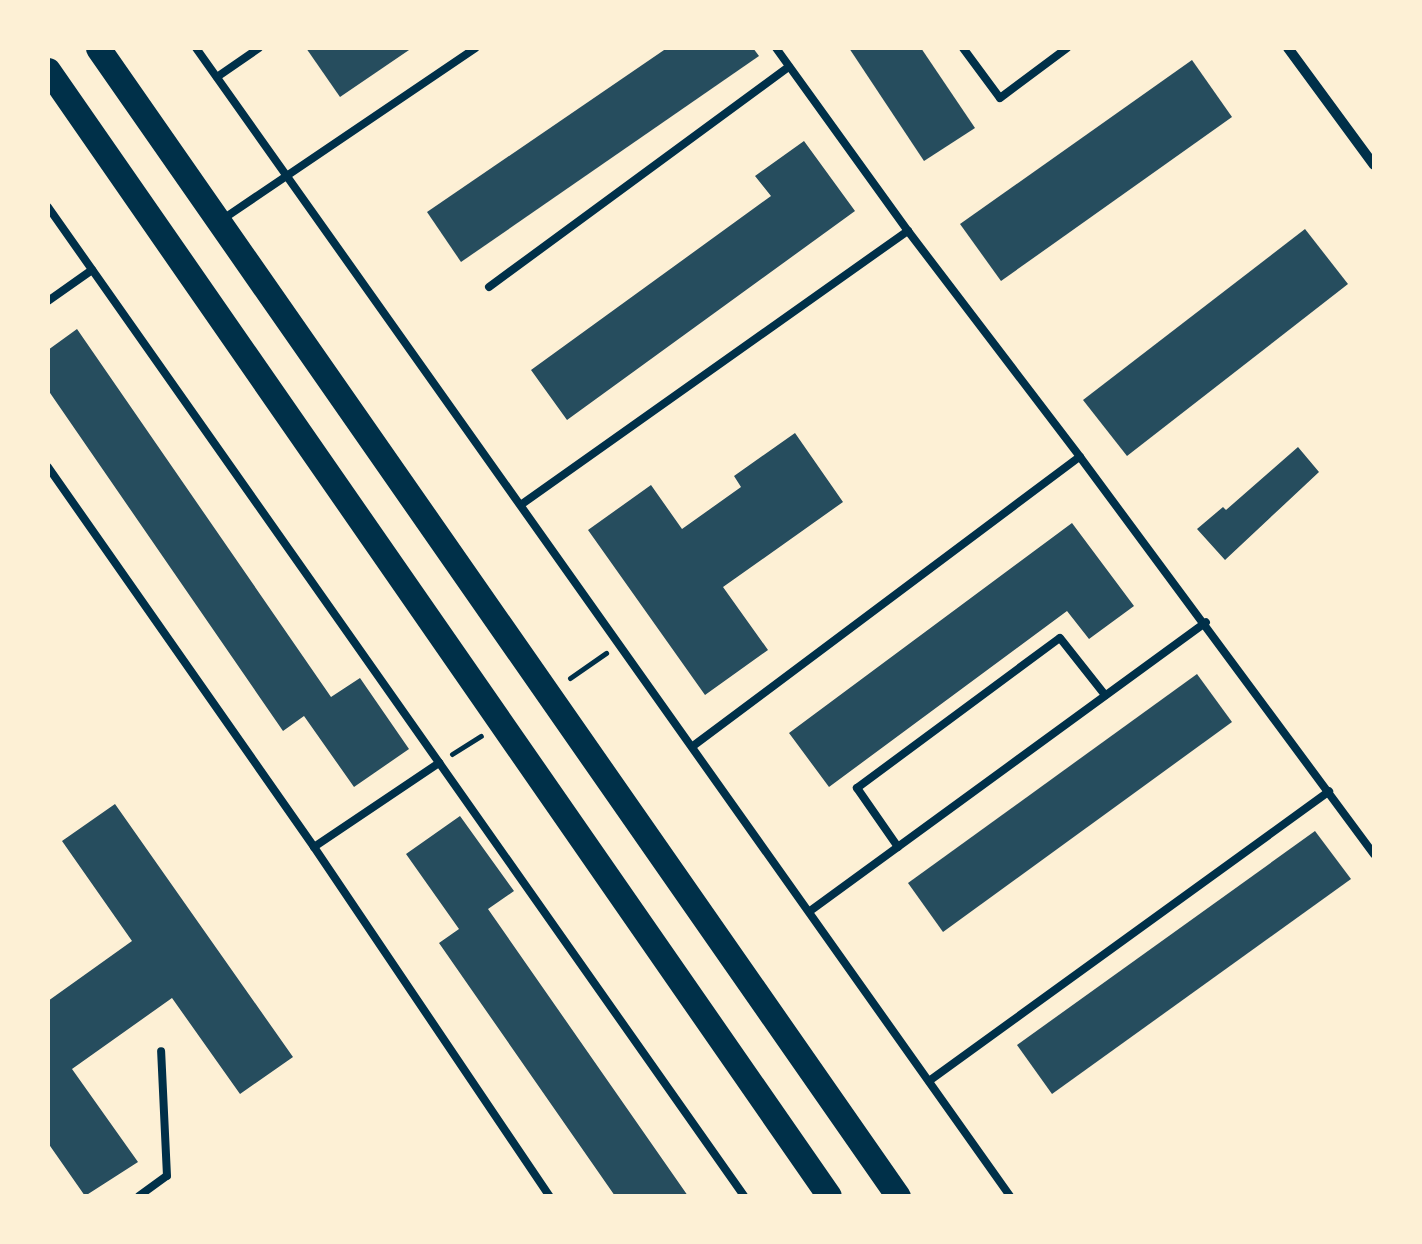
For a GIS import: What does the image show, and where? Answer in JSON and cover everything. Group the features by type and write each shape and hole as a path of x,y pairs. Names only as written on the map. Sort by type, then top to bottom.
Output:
{"main road":[{"path":"98,48 898,1196"},
{"path":"48,70 829,1196"}],"street":[{"path":"1288,48 1374,165"}],"lane":[{"path":"196,48 1010,1196"},
{"path":"218,78 259,48"},
{"path":"218,223 476,48"},
{"path":"776,48 908,231 1206,622 1374,854"},
{"path":"963,48 1000,98 1067,48"},
{"path":"489,287 788,67"},
{"path":"48,207 744,1196"},
{"path":"522,504 908,231"},
{"path":"48,300 92,270"},
{"path":"693,746 1080,457"},
{"path":"48,467 314,847 549,1196"},
{"path":"810,911 1206,622"},
{"path":"898,847 856,788 1060,638 1105,695"},
{"path":"314,847 439,763"},
{"path":"929,1081 1329,791"},
{"path":"139,1196 167,1176 161,1051"}],"building":[{"path":"306,48 412,48 340,97"},
{"path":"667,48 753,48 759,56 461,262 427,212"},
{"path":"849,48 921,48 975,128 924,161"},
{"path":"1192,60 1232,117 1001,281 960,224"},
{"path":"804,141 855,211 567,420 531,370 771,196 755,176"},
{"path":"1305,229 1348,284 1127,456 1083,400"},
{"path":"77,329 331,697 360,678 409,749 354,787 304,716 283,731 48,390 48,350"},
{"path":"795,433 843,502 723,587 768,650 705,695 588,530 651,485 682,529 741,487 734,476"},
{"path":"1298,447 1319,472 1225,560 1197,529 1223,507 1226,510"},
{"path":"1072,523 1134,606 1089,639 1067,611 829,787 789,733"},
{"path":"1197,674 1232,722 943,932 908,883"},
{"path":"115,804 293,1057 240,1094 172,998 72,1069 138,1162 85,1196 48,1143 48,1001 132,941 62,841"},
{"path":"460,816 514,891 488,909 688,1196 615,1196 439,943 459,929 406,854"},
{"path":"1315,831 1351,879 1052,1094 1017,1045"}]}
